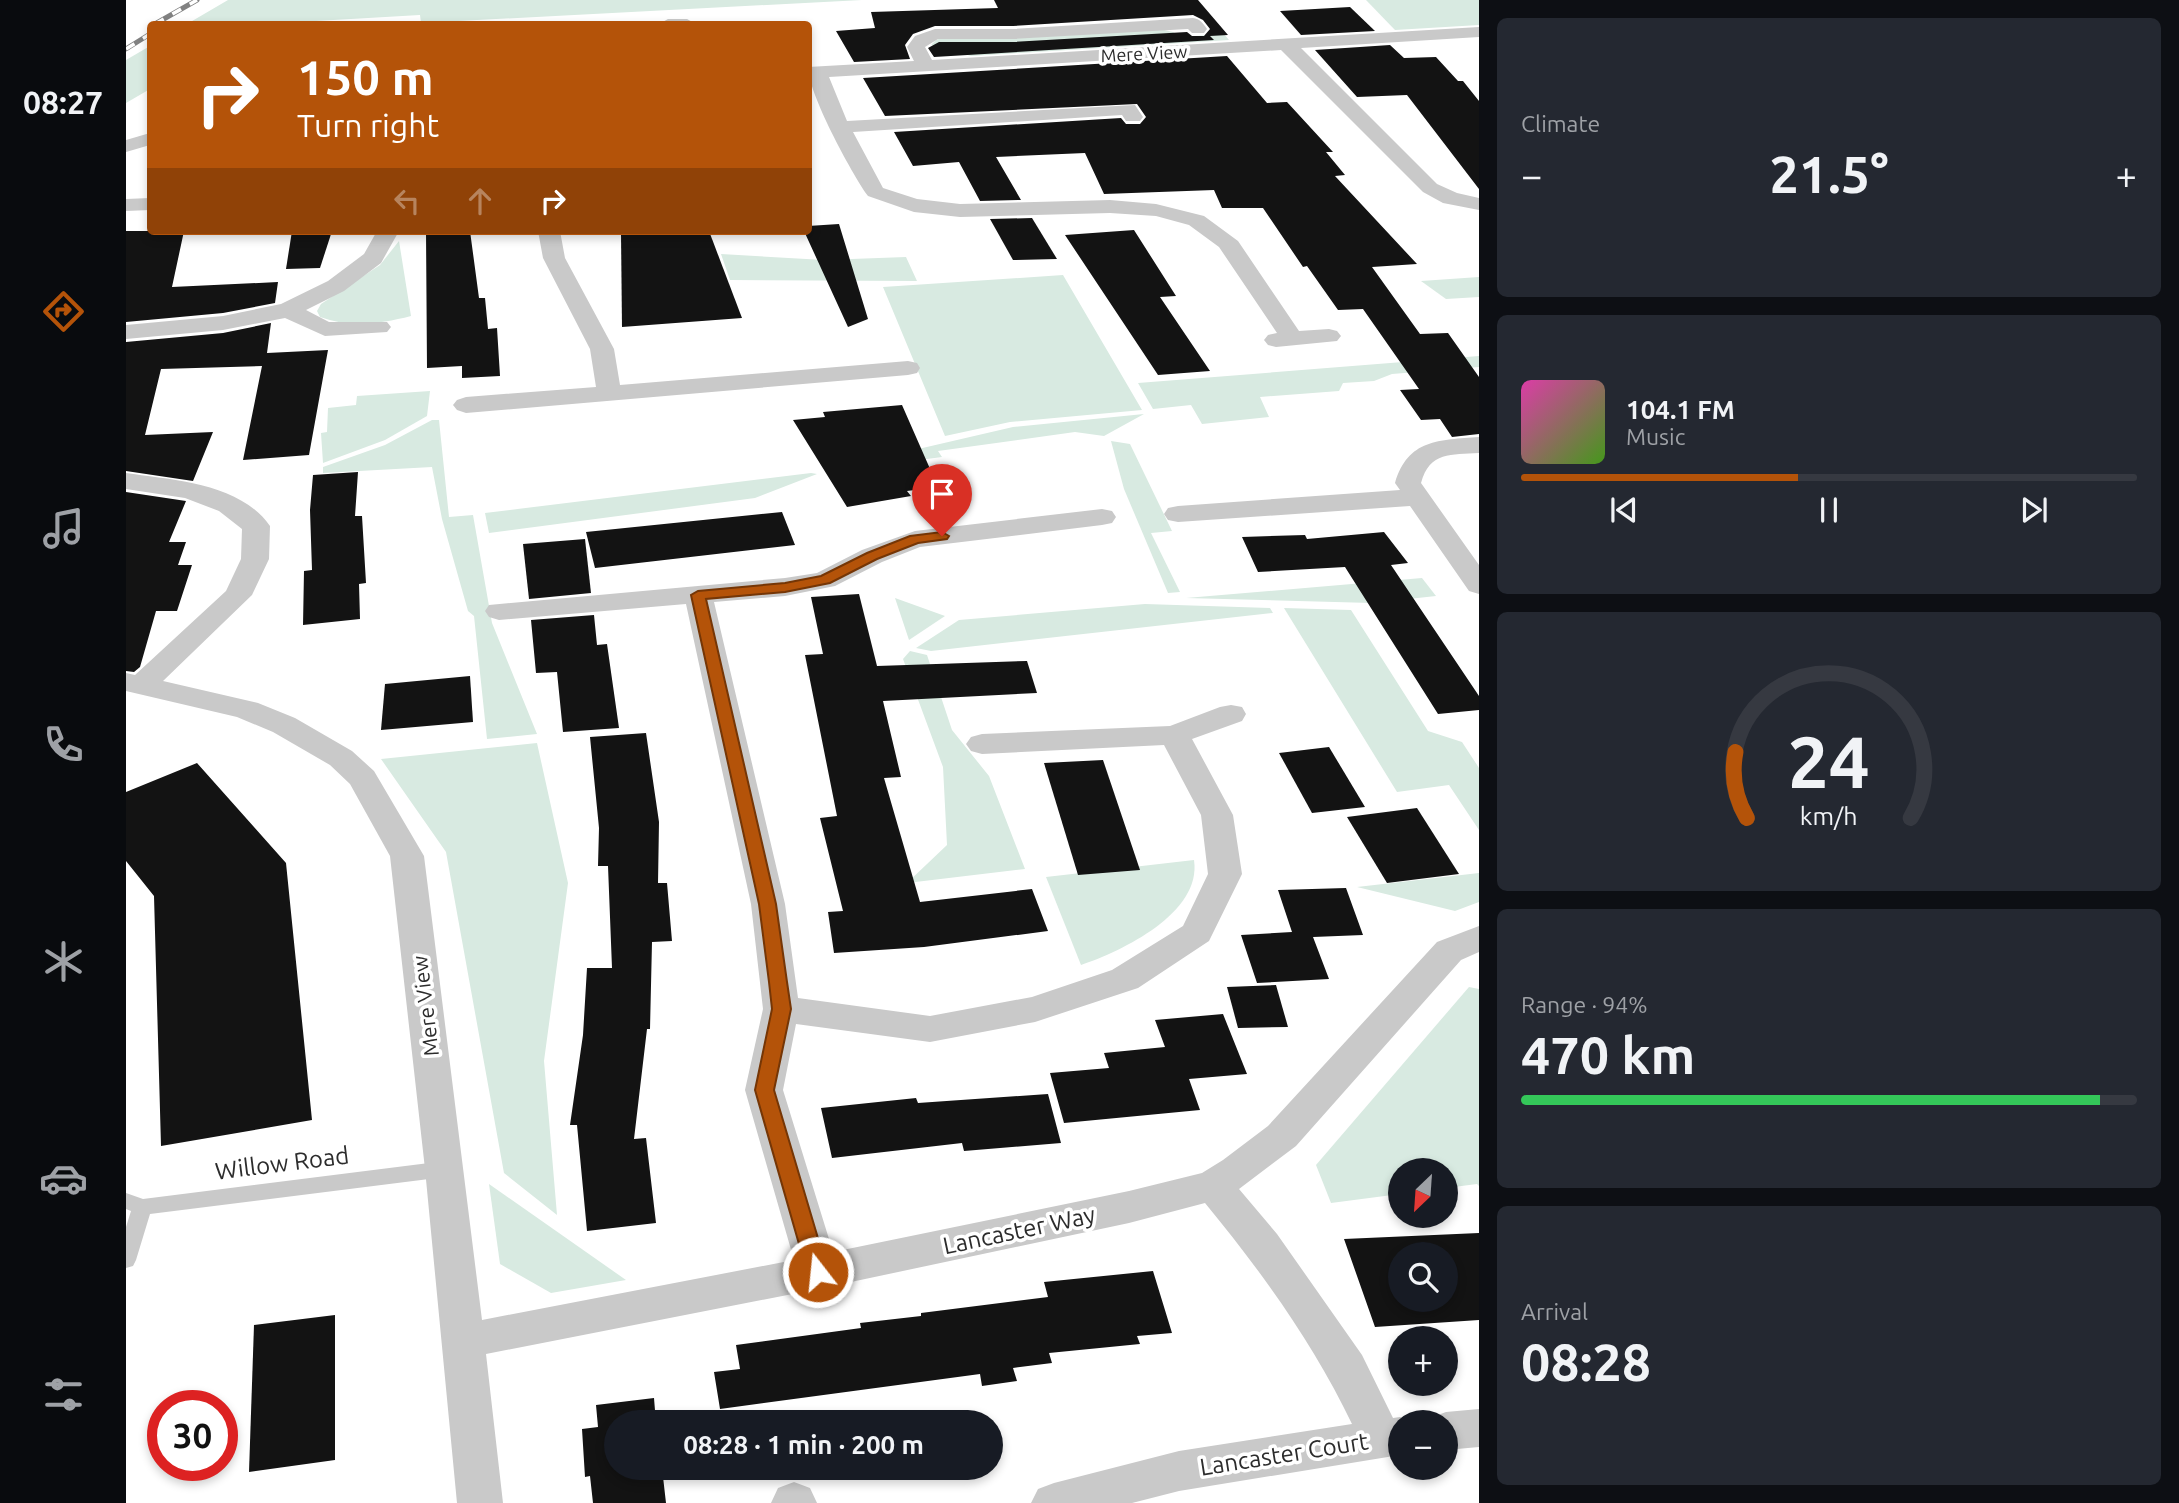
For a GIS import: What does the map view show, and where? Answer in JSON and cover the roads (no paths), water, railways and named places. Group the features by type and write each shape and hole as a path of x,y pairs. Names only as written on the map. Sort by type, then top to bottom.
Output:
{"street":[{"path":"926,66 916,47 920,40 935,34 1013,34 1193,23 1198,29"},
{"name":"Mere View","path":"813,73 1454,34 1475,40"},
{"path":"1286,44 1430,188 1451,198 1479,204"},
{"path":"813,73 875,192 911,206 959,211 1128,208 1172,212 1200,222 1226,241 1285,340 1329,336"},
{"path":"840,127 1128,109 1133,117"},
{"path":"126,146 147,140"},
{"path":"126,205 147,204"},
{"path":"126,332 223,323 288,310 336,286 373,258 386,235"},
{"path":"548,235 556,264 601,349 609,392"},
{"path":"288,310 325,329 379,327"},
{"path":"466,405 908,368"},
{"path":"1479,445 1443,448 1419,456 1410,468 1408,483 1479,585"},
{"path":"126,481 190,491 229,505 256,526 255,559 238,595 134,683"},
{"path":"1178,514 1419,496"},
{"path":"499,611 785,587 825,580 872,556 915,539 1102,517"},
{"path":"698,595 768,904 781,1009 764,1090 818,1272"},
{"name":"Mere View","path":"134,683 247,710 284,725 341,758 363,778 407,856 445,1169 480,1503"},
{"path":"982,744 1174,735 1231,714"},
{"path":"781,1009 930,1029 1035,1009 1125,979 1197,933 1225,874 1217,815 1174,735"},
{"name":"Lancaster Way","path":"463,1341 818,1272 1129,1207 1213,1185 1237,1171 1282,1136 1449,951 1479,938"},
{"name":"Lancaster Court","path":"1213,1185 1264,1245 1388,1434"},
{"path":"1458,1430 1479,1428"},
{"name":"Lancaster Court","path":"1054,1503 1179,1471 1388,1437"}],"lane":[{"name":"Willow Road","path":"134,1204 445,1169"},
{"path":"126,1260 134,1204"}],"railway":[{"path":"160,21 197,0"},
{"path":"126,49 147,36"}]}
